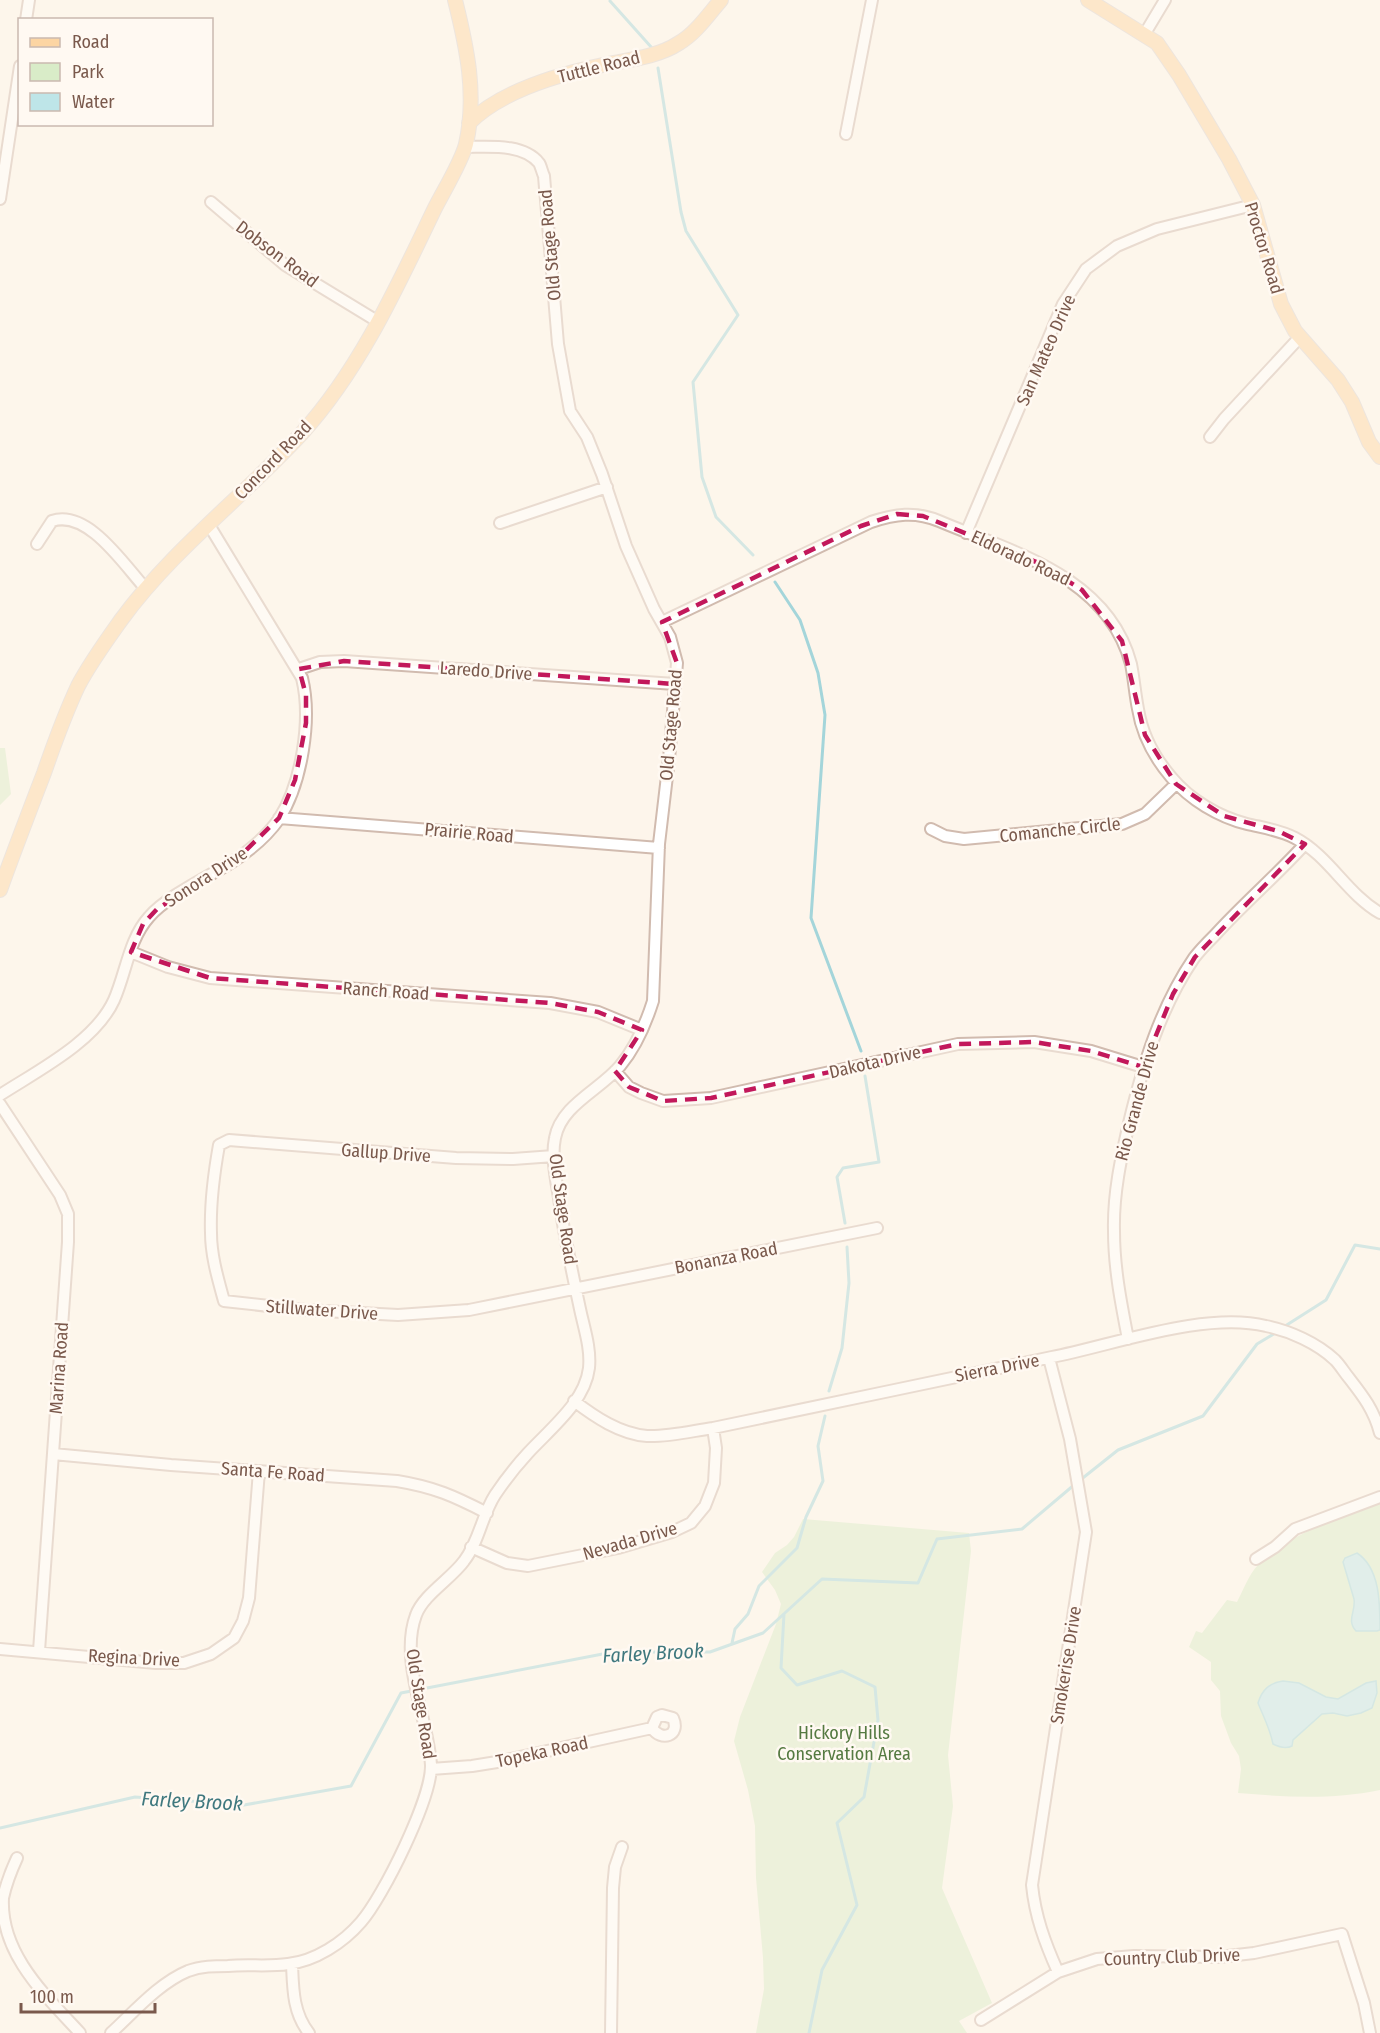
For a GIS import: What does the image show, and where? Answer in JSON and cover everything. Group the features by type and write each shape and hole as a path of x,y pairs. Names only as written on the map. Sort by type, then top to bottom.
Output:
{"main road":[{"name":"Concord Road","path":"0,890 66,714 80,684 122,619 146,589 302,433 349,373 377,321 465,147 469,123 471,75 455,0"},
{"name":"Tuttle Road","path":"469,123 477,115 499,102 554,77 627,61 679,44 697,28 721,0"},
{"name":"Proctor Road","path":"1088,0 1157,43 1179,75 1229,159 1253,205 1281,304 1300,337 1338,380 1352,402 1368,442 1380,457"}],"street":[{"path":"26,18 29,0"},
{"path":"846,134 872,0"},
{"path":"1144,35 1165,0"},
{"path":"0,199 18,79"},
{"name":"Old Stage Road","path":"111,2033 160,1988 188,1971 207,1967 292,1964 311,1959 340,1942 362,1922 388,1881 410,1835 431,1769 419,1696 410,1661 411,1632 417,1611 465,1560 494,1497 526,1455 579,1395 589,1370 588,1346 562,1222 554,1156 555,1137 563,1119 578,1102 621,1064 647,1021 653,1001 659,848 677,663 670,637 626,546 607,487 587,437 570,411 558,344 544,176 539,163 524,151 465,147"},
{"name":"Dobson Road","path":"211,202 285,265 377,321"},
{"name":"San Mateo Drive","path":"966,532 1063,304 1086,269 1117,246 1157,229 1253,205"},
{"path":"1210,437 1300,337"},
{"path":"500,523 607,487"},
{"name":"Eldorado Road","path":"662,622 881,518 897,514 923,516 966,532 1064,575 1099,606 1118,632 1129,657 1138,711 1148,742 1160,763 1176,783 1198,801 1224,816 1246,824 1278,831 1305,844 1367,904 1380,913"},
{"path":"37,544 52,521 67,518 81,523 95,532 146,589"},
{"name":"Sonora Drive","path":"0,1095 71,1048 96,1027 114,1000 143,924 157,909 248,851 279,818 295,780 304,735 306,695 299,669 208,525"},
{"name":"Laredo Drive","path":"299,669 320,662 344,661 675,684"},
{"name":"Comanche Circle","path":"931,829 945,836 963,839 1109,827 1135,820 1145,814 1176,783"},
{"name":"Prairie Road","path":"279,818 659,848"},
{"name":"Rio Grande Drive","path":"1128,1339 1115,1275 1113,1229 1121,1158 1149,1047 1173,994 1195,957 1234,914 1305,844"},
{"name":"Ranch Road","path":"131,952 175,969 210,978 550,1003 598,1012 642,1030"},
{"name":"Dakota Drive","path":"615,1071 629,1087 663,1101 711,1098 958,1044 1034,1042 1091,1051 1143,1067"},
{"name":"Marina Road","path":"0,1104 60,1195 68,1214 68,1242 39,1651"},
{"name":"Gallup Drive","path":"219,1145 229,1140 456,1158 513,1159 554,1156"},
{"name":"Stillwater Drive","path":"219,1145 215,1163 211,1233 214,1261 224,1301 305,1310 398,1315 469,1310 575,1288"},
{"name":"Bonanza Road","path":"575,1288 877,1228"},
{"name":"Sierra Drive","path":"574,1401 594,1416 629,1432 648,1436 713,1428 1201,1324 1232,1322 1264,1325 1288,1333 1335,1360 1368,1401 1380,1432"},
{"name":"Smokerise Drive","path":"1049,1358 1070,1439 1086,1532 1032,1885 1034,1906 1040,1927 1058,1972"},
{"name":"Nevada Drive","path":"471,1547 507,1563 528,1566 618,1548 672,1532 691,1523 705,1506 714,1483 716,1457 713,1428"},
{"name":"Santa Fe Road","path":"53,1454 397,1481 448,1493 487,1513"},
{"name":"Regina Drive","path":"0,1649 156,1663 184,1663 211,1654 234,1638 243,1621 249,1598 259,1471"},
{"path":"1256,1559 1275,1547 1295,1529 1380,1497"},
{"name":"Topeka Road","path":"431,1769 497,1762 652,1728"},
{"path":"611,2033 613,1888 615,1867 622,1847"},
{"path":"17,1858 3,1899 3,1931 8,1946 26,1975 80,2033"},
{"name":"Country Club Drive","path":"981,2020 1058,1972 1097,1959 1134,1956 1219,1958 1342,1934 1364,2003 1370,2033"},
{"path":"292,1964 294,1999 301,2020 309,2033"}],"highlighted area":[{"path":"897,514 923,516 1041,564 1082,590 1122,641 1145,735 1176,784 1224,816 1278,831 1305,844 1195,957 1173,994 1143,1067 1091,1051 1034,1042 958,1044 711,1098 663,1101 629,1087 615,1071 642,1030 598,1012 550,1003 210,978 131,952 143,924 157,909 239,857 279,818 295,780 306,723 306,695 299,669 344,661 675,684 677,663 662,622 861,526"}],"green space":[{"path":"0,748 5,748 11,794 0,805"},
{"path":"1380,1504 1380,1790 1327,1796 1238,1793 1241,1769 1239,1756 1231,1743 1221,1716 1220,1691 1211,1680 1211,1662 1189,1647 1196,1631 1202,1633 1227,1600 1237,1602 1258,1565 1284,1544 1348,1514"},
{"name":"Hickory Hills Conservation Area","path":"803,1519 969,1533 971,1551 948,1755 953,1806 942,1888 992,2003 959,2021 967,2033 756,2033 764,1989 756,1878 755,1826 748,1790 734,1741 740,1717 776,1624 781,1604 775,1590 762,1572 775,1553 794,1537"}],"water":[{"path":"1357,1553 1370,1568 1377,1587 1380,1630 1377,1631 1356,1631 1353,1627 1354,1599 1343,1562 1345,1558"},
{"path":"1283,1681 1299,1683 1326,1697 1338,1699 1366,1683 1376,1681 1377,1693 1372,1708 1347,1716 1333,1713 1322,1714 1293,1740 1292,1746 1283,1747 1273,1744 1258,1703 1267,1688"}],"waterway":[{"path":"610,1 652,48"},
{"path":"658,68 686,231 738,315 693,382 702,477 716,517 753,555"},
{"path":"775,582 800,620 818,673 825,715 811,918 861,1051"},
{"path":"845,1223 837,1177 843,1168 879,1162 865,1076"},
{"name":"Farley Brook","path":"1282,1328 1326,1300 1355,1245 1380,1249"},
{"path":"829,1391 842,1348 849,1283 847,1247"},
{"name":"Farley Brook","path":"1079,1481 1118,1450 1203,1416 1257,1344 1277,1332"},
{"path":"732,1643 735,1629 748,1614 759,1586 797,1548 806,1517 823,1481 818,1446 825,1416"},
{"name":"Farley Brook","path":"0,1828 135,1797 244,1805 351,1786 401,1693 613,1652 710,1652 763,1633 822,1579 918,1583 937,1539 1022,1529 1074,1485"},
{"path":"784,1614 781,1668 797,1685 842,1671 875,1687 878,1720 864,1797 837,1823 857,1905 822,1970 809,2033"}]}
